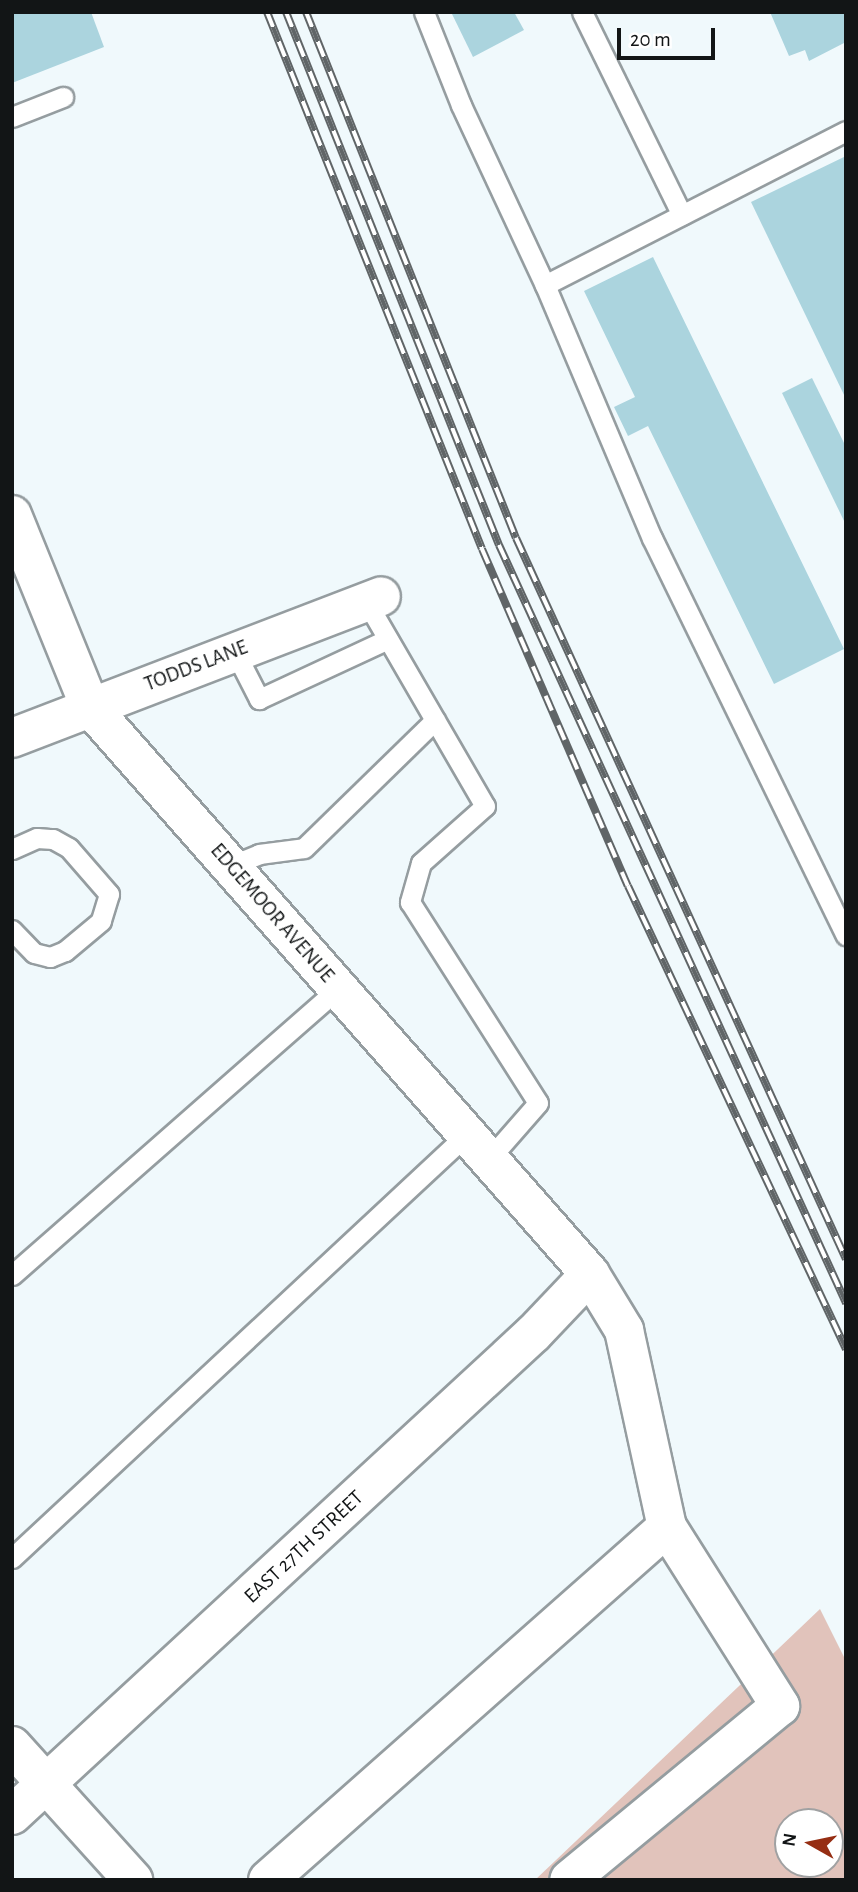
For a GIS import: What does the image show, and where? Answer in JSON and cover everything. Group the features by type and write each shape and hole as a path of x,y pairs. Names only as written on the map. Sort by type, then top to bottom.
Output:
{"street":[{"name":"EDGEMOOR AVENUE","path":"12,515 90,707 590,1274 624,1330 667,1527 780,1706 569,1880"},
{"name":"TODDS LANE","path":"12,738 374,599"},
{"name":"EAST 27TH STREET","path":"12,1815 524,1343 590,1274"},
{"path":"268,1880 667,1527"},
{"path":"12,1746 133,1880"}],"lane":[{"path":"425,12 461,105 545,285 652,538 846,935"},
{"path":"582,12 682,215"},
{"path":"12,117 63,97"},
{"path":"545,285 846,131"},
{"path":"12,1558 478,1147 538,1103 410,902 421,863 485,806 388,639 374,599"},
{"path":"235,652 258,699 388,639"},
{"path":"230,866 259,854 304,848 435,720"},
{"path":"12,849 37,838 53,839 69,849 108,894 101,921 65,951 50,957 34,953 12,930"},
{"path":"12,1275 338,989"}],"shaded area":[{"path":"820,1609 846,1661 846,1880 535,1880"}],"building":[{"path":"12,12 91,12 104,47 12,83"},
{"path":"451,12 514,12 524,30 473,57"},
{"path":"770,12 846,12 846,42 809,61 805,50 789,56"},
{"path":"846,156 846,399 751,202"},
{"path":"653,257 844,649 774,684 648,426 628,436 614,407 635,397 584,291"},
{"path":"812,378 846,447 846,525 782,393"}],"railway":[{"path":"267,12 482,549 628,886 846,1349"},
{"path":"286,12 499,545 846,1303"},
{"path":"306,12 516,538 846,1259"}]}
